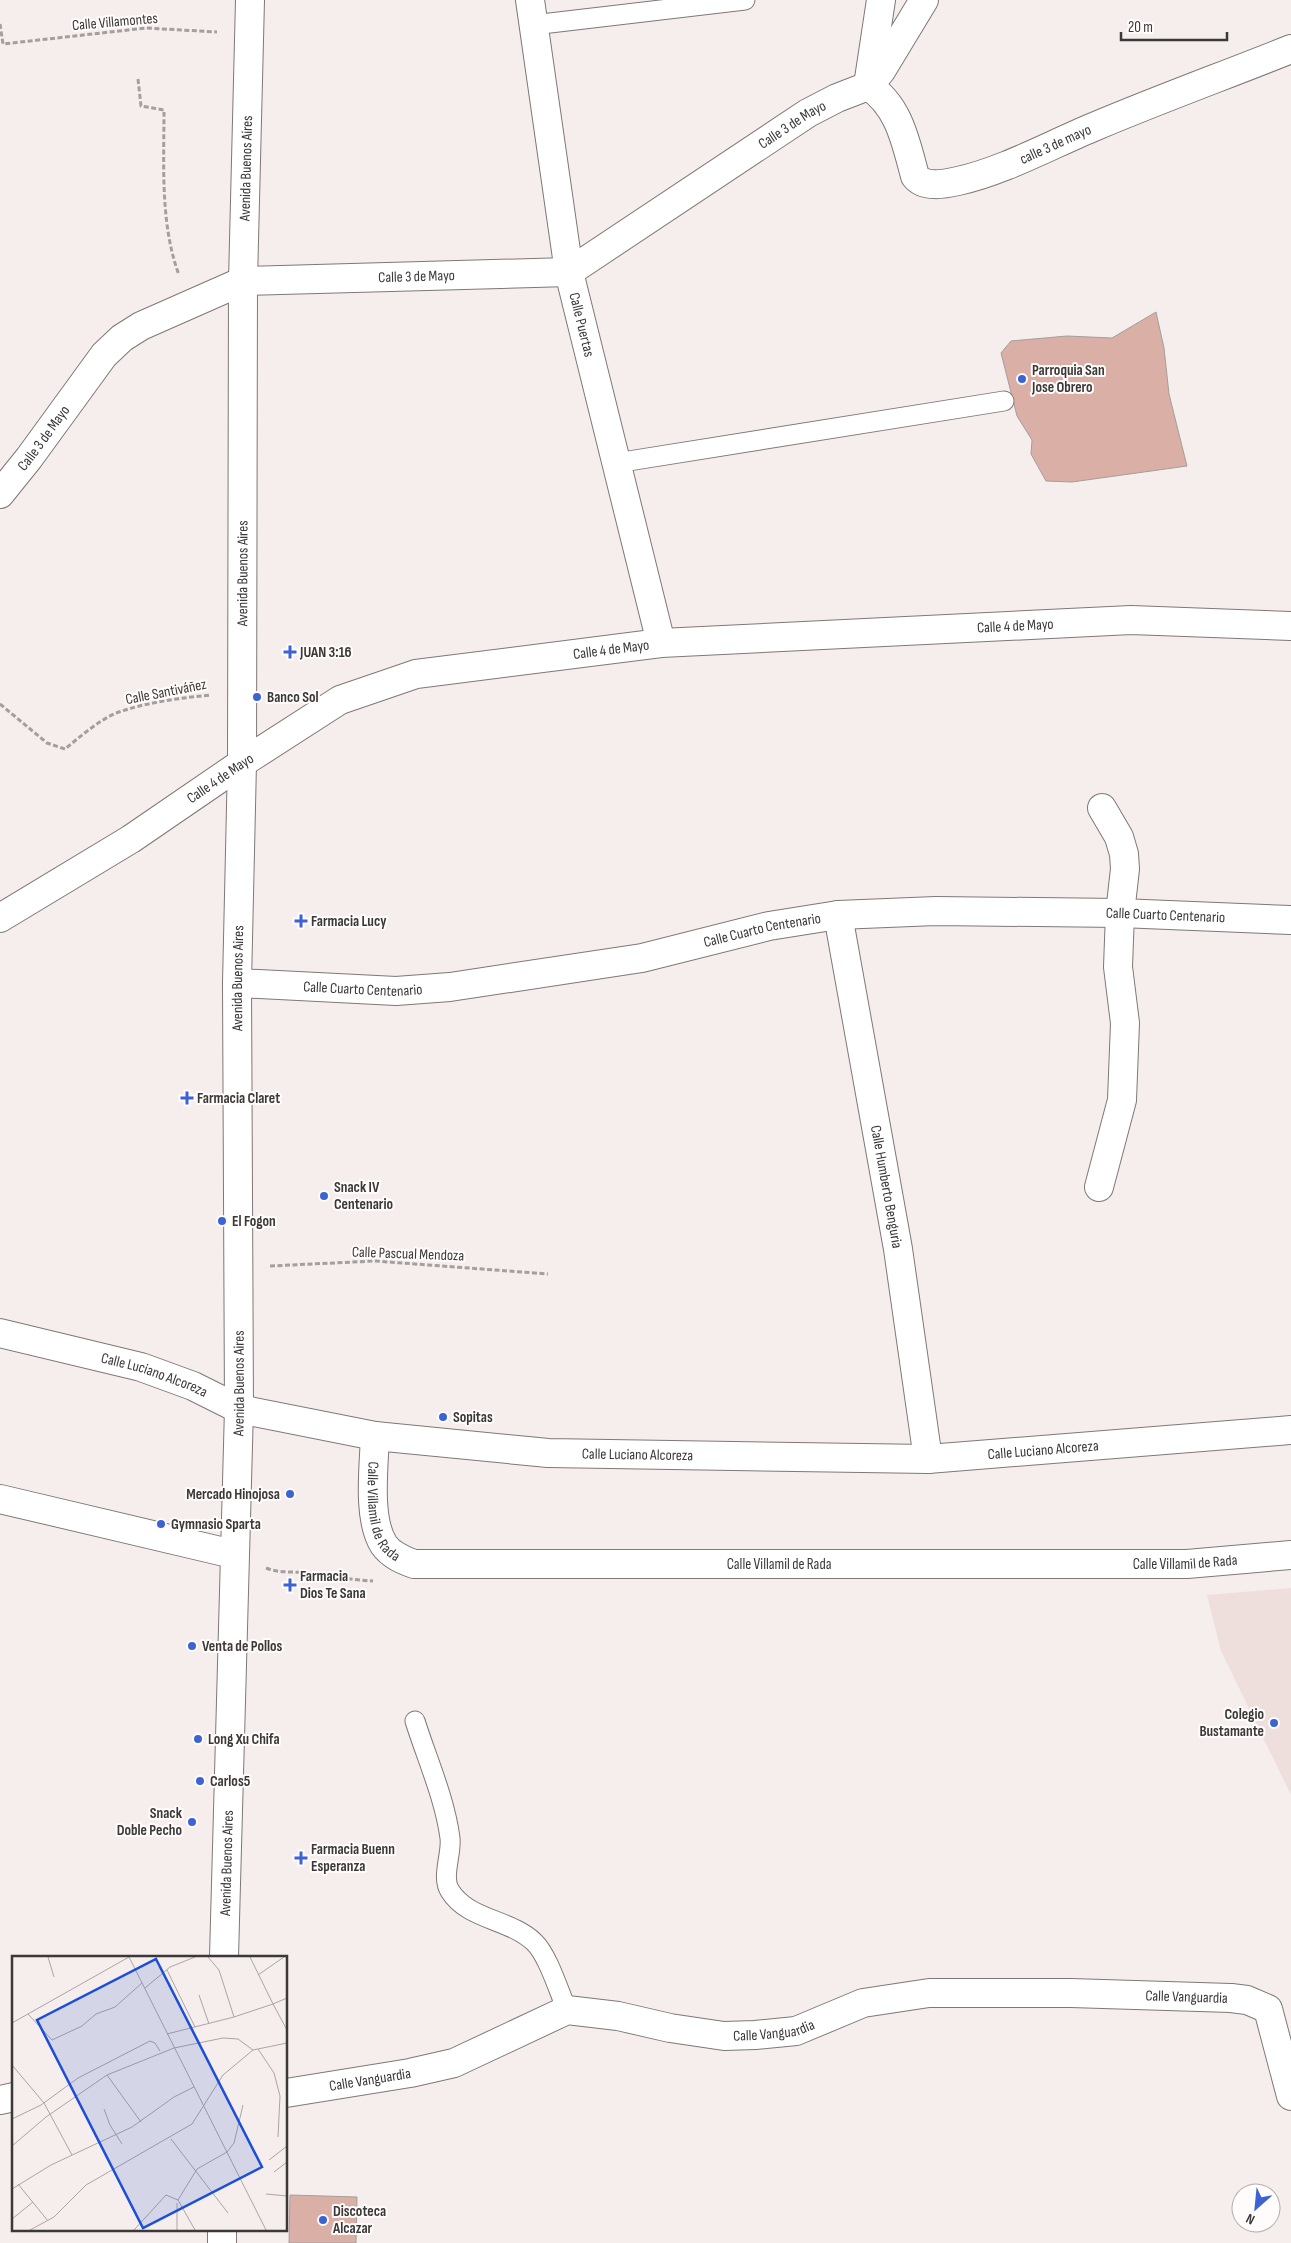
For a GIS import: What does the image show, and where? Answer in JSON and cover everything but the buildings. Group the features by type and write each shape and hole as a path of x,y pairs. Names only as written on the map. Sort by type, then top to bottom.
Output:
{"street":[{"name":"Avenida Buenos Aires","path":"224,1956 233,1554 239,1410 237,1268 238,983 242,763 243,281 250,0"},
{"path":"868,86 881,0"},
{"path":"868,86 881,71 924,0"},
{"name":"Calle Puertas","path":"532,12 570,272 661,643"},
{"name":"calle 3 de mayo","path":"868,86 880,93 890,105 903,132 915,176 919,180 928,183 947,183 1018,160 1096,126 1291,49"},
{"name":"Calle 3 de Mayo","path":"0,494 29,458 104,355 122,338 141,326 243,281 570,272 808,113 837,98 868,86"},
{"name":"Calle 4 de Mayo","path":"0,918 131,839 242,763 340,700 416,674 661,643 1131,620 1291,626"},
{"path":"1099,1187 1122,1100 1125,1024 1118,968 1120,913 1125,869 1124,854 1119,837 1102,808"},
{"name":"Calle Cuarto Centenario","path":"238,983 388,990 450,987 642,958 769,926 838,916 936,911 1120,913 1291,920"},
{"name":"Calle Humberto Benguria","path":"838,916 898,1249 928,1460"},
{"name":"Calle Luciano Alcoreza","path":"0,1333 141,1367 193,1386 239,1410 375,1436 548,1453 928,1460 1291,1430"},
{"name":"Calle Villamil de Rada","path":"375,1436 374,1494 378,1531 384,1545 392,1553 414,1564 1178,1564 1291,1555"},
{"path":"0,1499 233,1554"},
{"name":"Calle Vanguardia","path":"288,2093 410,2073 454,2063 567,2010 618,2016 670,2028 724,2036 796,2032 863,2003 929,1993 1072,1993 1231,1998 1247,2000 1268,2009 1291,2096"},
{"path":"222,2230 222,2243"}],"lane":[{"path":"532,12 745,0"},
{"path":"616,463 1004,401"},
{"path":"415,1721 448,1824 451,1848 446,1880 450,1891 475,1912 520,1930 536,1943 567,2010"}],"path":[{"name":"Calle Villamontes","path":"0,24 3,44 146,28 250,34"},
{"path":"138,79 141,106 164,110 167,212 171,254 190,304"},
{"name":"Calle Santiváñez","path":"0,704 47,743 65,749 86,732 118,712 172,700 242,690"},
{"name":"Calle Pascual Mendoza","path":"237,1268 375,1261 548,1274"},
{"path":"233,1554 270,1570 373,1581 414,1564"}],"shaded area":[{"name":"Colegio Bustamante","path":"1291,1588 1291,1795 1221,1651 1207,1595"}],"place":[{"name":"Parroquia San Jose Obrero","path":"1022,379"},
{"name":"JUAN 3:16","path":"290,652"},
{"name":"Banco Sol","path":"257,697"},
{"name":"Farmacia Lucy","path":"301,921"},
{"name":"Farmacia Claret","path":"187,1098"},
{"name":"Snack IV Centenario","path":"324,1196"},
{"name":"El Fogon","path":"222,1221"},
{"name":"Sopitas","path":"443,1417"},
{"name":"Mercado Hinojosa","path":"290,1494"},
{"name":"Gymnasio Sparta","path":"161,1524"},
{"name":"Farmacia Dios Te Sana","path":"290,1585"},
{"name":"Venta de Pollos","path":"192,1646"},
{"name":"Colegio Bustamante","path":"1274,1723"},
{"name":"Long Xu Chifa","path":"198,1739"},
{"name":"Carlos5","path":"200,1781"},
{"name":"Snack Doble Pecho","path":"192,1822"},
{"name":"Farmacia Buenn Esperanza","path":"301,1858"},
{"name":"Discoteca Alcazar","path":"323,2220"}]}
